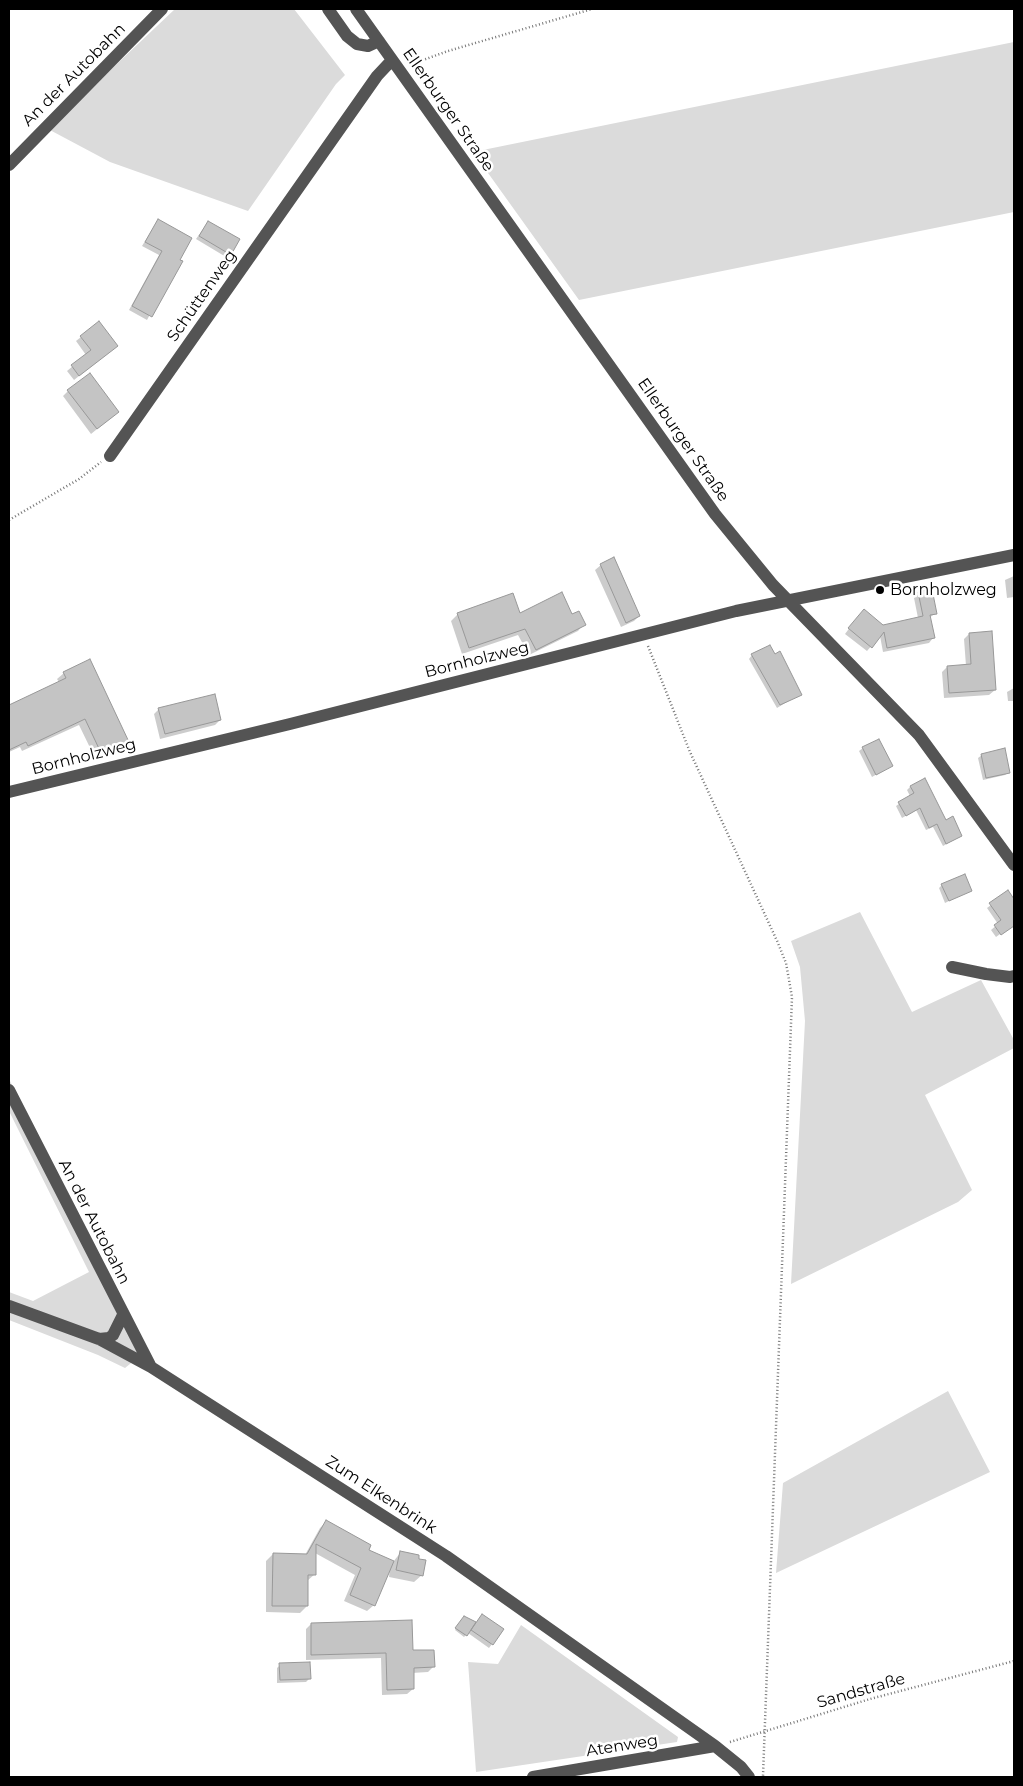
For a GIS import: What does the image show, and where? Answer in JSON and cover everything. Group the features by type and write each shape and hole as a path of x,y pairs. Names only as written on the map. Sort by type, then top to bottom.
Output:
{"street":[{"name":"An der Autobahn","path":"9,164 162,9"},
{"path":"328,9 347,36 357,44 368,46 379,41"},
{"name":"Ellerburger Straße","path":"356,9 715,514 751,560 787,600 920,735 1014,865"},
{"name":"Schüttenweg","path":"110,456 377,76 395,65"},
{"name":"Bornholzweg","path":"9,792 787,600 1014,555"},
{"path":"952,967 986,974 1014,976"},
{"name":"An der Autobahn","path":"9,1090 151,1367"},
{"name":"Zum Elkenbrink","path":"9,1306 99,1340 151,1367 446,1556 715,1746 741,1767 750,1777"},
{"path":"99,1340 113,1335 123,1315"},
{"name":"Atenweg","path":"533,1777 715,1746"}],"path":[{"path":"395,65 592,9"},
{"path":"9,520 79,479 110,456"},
{"path":"643,634 690,752 778,943 786,964 792,997 763,1777"},
{"name":"Sandstraße","path":"715,1746 870,1700 1014,1661"}],"shaded area":[{"path":"175,9 294,9 345,75 336,84 248,211 110,162 48,129"},
{"path":"1014,42 1014,212 579,300 473,152"},
{"path":"860,912 912,1012 981,980 1014,1040 1014,1048 925,1095 972,1190 958,1202 791,1284 805,1021 800,967 791,941"},
{"path":"9,1079 138,1341 146,1351 125,1368 98,1355 9,1320 9,1292 33,1301 89,1272 9,1111"},
{"path":"948,1391 990,1472 776,1573 783,1483"},
{"path":"521,1625 678,1737 677,1742 476,1772 468,1662 498,1664"}],"building":[{"path":"158,219 192,238 180,260 183,261 152,317 132,306 162,251 145,242"},
{"path":"208,221 240,239 231,255 199,236"},
{"path":"99,321 118,346 79,376 71,365 91,350 80,336"},
{"path":"90,373 119,412 97,429 67,390"},
{"path":"614,557 640,616 626,623 600,564"},
{"path":"932,589 937,614 930,615 935,638 887,648 884,632 872,648 848,628 864,609 883,625 923,616 918,592"},
{"path":"562,592 572,614 579,611 586,625 536,650 525,629 469,648 457,613 513,593 520,613"},
{"path":"992,631 996,690 949,693 947,666 971,664 969,633"},
{"path":"770,645 775,654 780,651 802,695 780,705 751,654"},
{"path":"90,659 129,742 102,755 85,719 28,746 26,742 9,750 9,705 66,678 63,672"},
{"path":"215,694 221,720 165,734 158,708"},
{"path":"879,739 893,766 876,775 862,747"},
{"path":"1005,748 1010,773 986,778 981,754"},
{"path":"925,778 946,820 953,816 962,836 946,844 937,824 929,828 920,808 906,816 898,802 914,793 910,786"},
{"path":"965,874 972,891 949,901 941,884"},
{"path":"1008,890 1014,899 1014,926 1001,935 994,925 1001,920 989,903"},
{"path":"326,1520 371,1545 369,1550 394,1561 375,1606 350,1595 361,1568 316,1544 316,1575 308,1575 308,1606 272,1606 273,1553 307,1554"},
{"path":"400,1551 419,1555 419,1559 426,1560 423,1576 396,1570"},
{"path":"482,1614 504,1629 493,1645 471,1630"},
{"path":"464,1616 476,1622 467,1636 455,1628"},
{"path":"412,1620 413,1650 434,1650 435,1667 414,1668 414,1689 387,1690 386,1653 311,1655 311,1623"},
{"path":"310,1662 311,1679 280,1680 279,1663"}],"place":[{"name":"Bornholzweg","path":"880,590"}]}
